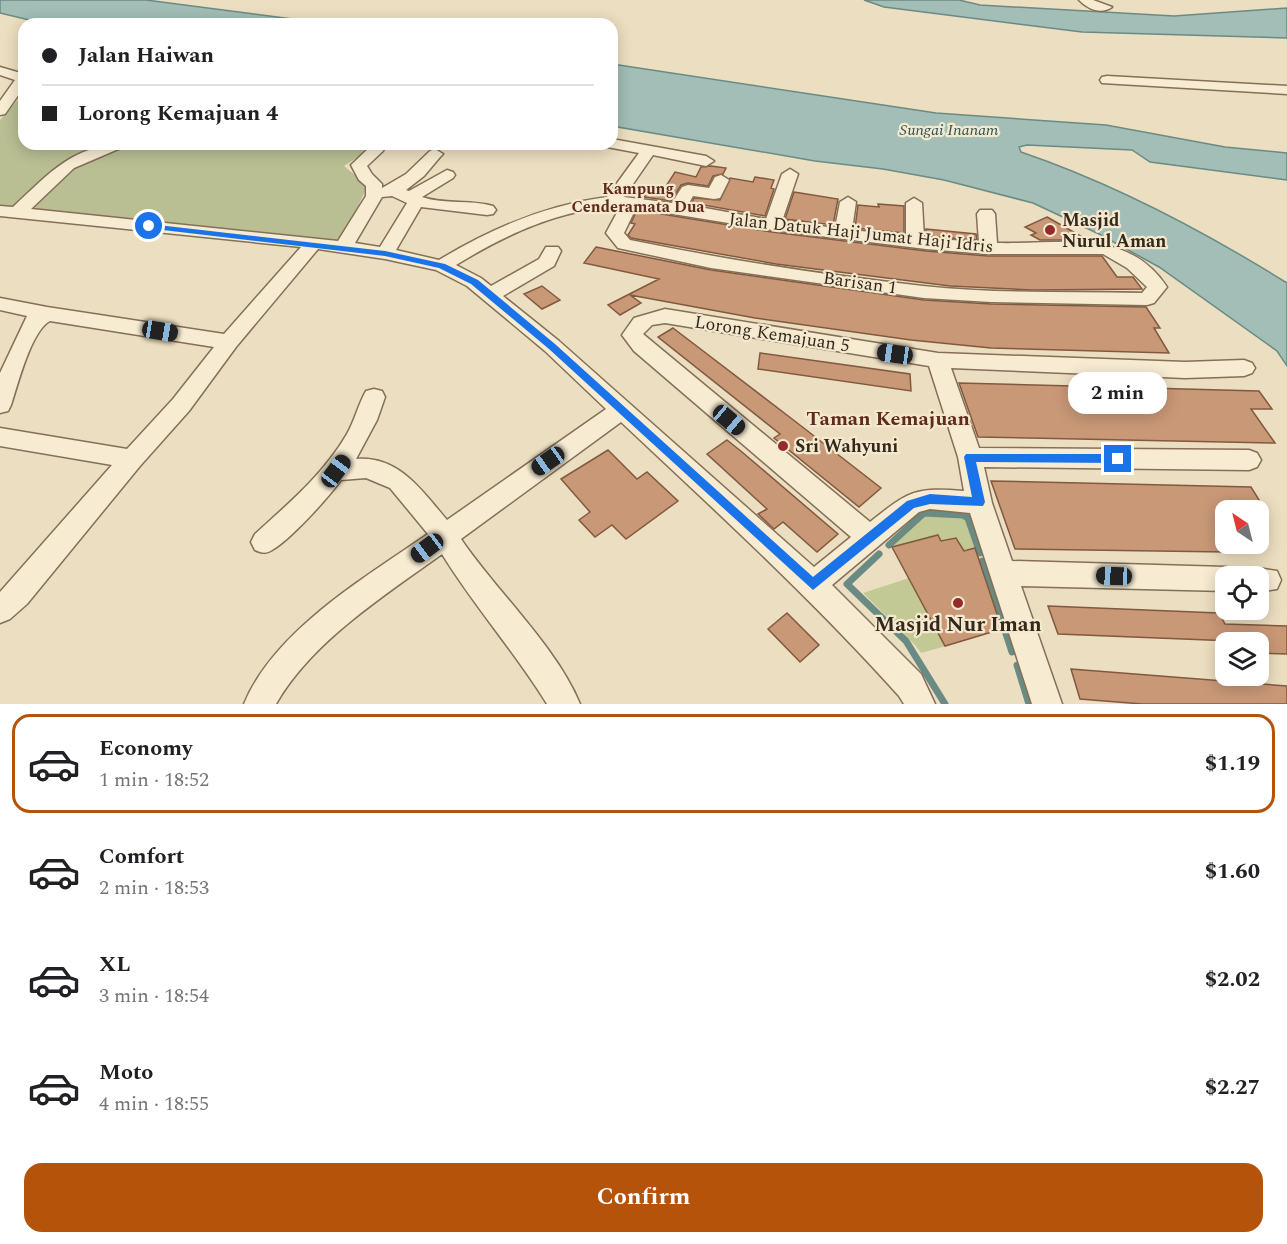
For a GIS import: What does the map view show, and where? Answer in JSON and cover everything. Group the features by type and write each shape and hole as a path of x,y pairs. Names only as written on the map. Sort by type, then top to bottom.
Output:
{"street":[{"path":"1085,0 1096,6 1106,7"},
{"path":"0,70 18,76"},
{"path":"1107,80 1287,90"},
{"path":"0,111 18,90"},
{"path":"618,145 706,160"},
{"path":"9,211 68,165 104,150"},
{"path":"343,248 375,196 374,184 365,177 359,165 376,150"},
{"path":"621,203 649,150"},
{"path":"375,196 393,190 426,165 435,154"},
{"path":"772,225 790,174"},
{"path":"385,253 413,200 447,175"},
{"path":"677,209 688,190 714,194 721,180"},
{"path":"393,190 413,200 436,206 474,205 487,210"},
{"path":"843,233 848,202"},
{"name":"Jalan Datuk Haji Jumat Haji Idris","path":"442,266 466,250 545,214 621,203 677,209 772,225 988,249 1101,248 1110,250 1152,279 1157,287 1147,299"},
{"name":"Barisan 1","path":"621,203 615,233 616,238 624,244 711,262 924,292 991,297 1147,299"},
{"path":"915,203 915,242"},
{"path":"9,211 314,243 385,253 442,266 474,282 552,346 813,585 910,685 920,704"},
{"path":"986,214 988,249"},
{"path":"0,610 17,595 132,459 181,405 229,342 314,243"},
{"path":"491,295 547,262 552,251"},
{"path":"0,304 47,314 229,342"},
{"path":"0,405 34,321 47,314"},
{"name":"Lorong Kemajuan 5","path":"871,538 640,346 632,334 637,325 648,318 665,316 938,360 1185,370 1244,368"},
{"path":"938,360 970,457 979,502 1047,704"},
{"path":"264,542 336,471 352,450 362,431 374,397"},
{"path":"259,704 278,671 341,611 621,410"},
{"path":"0,437 132,459"},
{"path":"970,457 1249,460"},
{"path":"336,471 367,468 399,481 444,535 470,575 537,660 565,704"},
{"path":"813,585 911,504 930,499 979,502"},
{"path":"1003,573 1215,579"}],"green space":[{"path":"18,100 18,150 369,150 344,166 367,185 341,246 319,239 0,206 0,120"},
{"path":"925,515 965,518 975,548 964,551 956,538 941,541 937,535 892,547"},
{"path":"909,578 946,646 921,653 863,593"}],"water":[{"path":"0,0 146,0 285,18 21,18 0,13"},
{"path":"864,0 959,0 980,5 1174,16 1287,8 1287,38 1082,32 884,7"},
{"name":"Sungai Inanam","path":"618,65 936,113 1106,125 1225,147 1287,153 1287,180 1150,162 1132,150 1027,145 1019,147 1021,152 1090,179 1157,210 1287,283 1287,366 1277,351 1159,267 1099,234 1033,203 944,180 883,169 815,161 618,127"}],"building":[{"path":"701,167 726,168 723,174 713,176 708,186 688,183 681,185 671,201 644,197 650,188 663,191 675,172 696,177"},
{"path":"755,177 774,180 771,188 774,189 765,216 692,203 694,198 720,200 730,178 753,182"},
{"path":"794,192 838,199 833,225 785,219"},
{"path":"878,204 904,206 904,233 855,228 858,205 879,207"},
{"path":"637,210 772,232 926,251 988,256 1102,256 1117,277 1133,277 1142,289 1032,290 950,286 776,264 631,238 628,235 635,224 631,223"},
{"name":"Masjid Nurul Aman","path":"1047,217 1084,238 1040,240 1031,235 1036,233 1025,227"},
{"path":"926,229 976,234 977,240 926,236"},
{"path":"596,247 711,270 924,300 991,304 1146,307 1160,328 1154,328 1169,353 991,348 911,340 755,318 630,295 641,303 620,315 608,305 659,279 584,263"},
{"path":"542,286 560,300 542,309 524,294"},
{"path":"673,328 881,488 859,507 774,438 780,434 658,337"},
{"path":"760,353 910,374 911,391 758,369"},
{"path":"959,383 1259,391 1272,409 1251,409 1275,443 978,437"},
{"path":"727,440 838,534 817,552 783,522 774,529 758,514 767,509 707,454"},
{"path":"608,450 637,479 647,472 678,501 626,539 612,525 595,537 579,520 590,512 561,479"},
{"path":"991,481 1251,487 1259,500 1215,500 1215,552 1015,549"},
{"name":"Masjid Nur Iman","path":"938,535 941,541 956,538 964,551 975,548 1002,629 945,646 892,547"},
{"path":"1048,606 1215,613 1215,620 1223,620 1225,624 1287,626 1287,654 1269,653 1269,632 1215,632 1215,640 1058,634"},
{"path":"787,613 819,645 800,662 768,629"},
{"path":"1071,669 1215,680 1215,686 1287,686 1287,704 1142,704 1080,699"}],"waterway":[{"path":"889,545 924,513 963,515 968,518 980,553"},
{"path":"879,554 847,584 906,641 945,704"},
{"path":"982,561 1012,652"},
{"path":"1017,665 1029,704"}],"place":[{"name":"Masjid Nurul Aman","path":"1050,230"},
{"name":"Sri Wahyuni","path":"783,446"},
{"name":"Masjid Nur Iman","path":"958,603"}],"district":[{"name":"Kampung Cenderamata Dua","path":"638,198"},
{"name":"Taman Kemajuan","path":"888,419"}],"route":[{"path":"149,226 314,243 385,253 442,266 474,282 552,346 813,585 911,504 930,499 979,502 970,457 1118,459"}]}
